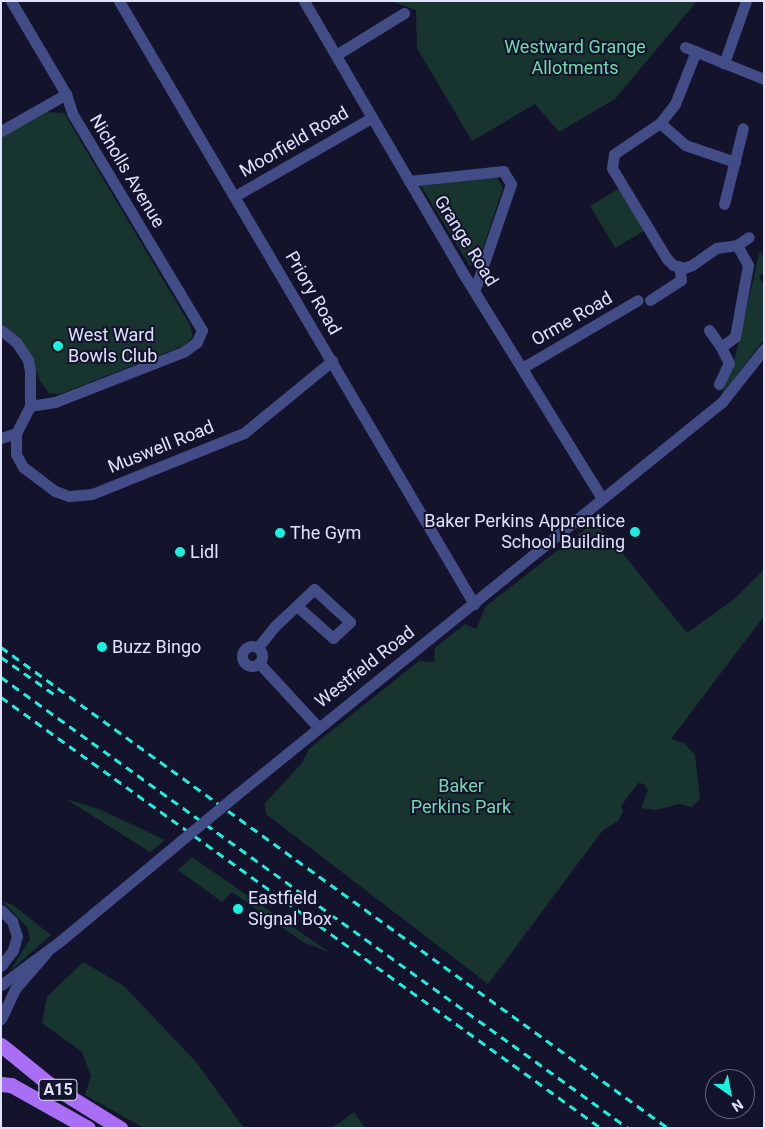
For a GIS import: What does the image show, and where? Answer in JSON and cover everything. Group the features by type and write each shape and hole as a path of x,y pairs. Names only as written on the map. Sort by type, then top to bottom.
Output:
{"main road":[{"name":"A15","path":"1,1045 49,1084 120,1128"},
{"name":"A15","path":"1,1084 10,1085 88,1128"}],"street":[{"name":"Nicholls Avenue","path":"11,1 66,94 72,113 202,330 197,342 182,352 55,402 30,406"},
{"name":"Priory Road","path":"119,1 474,604"},
{"name":"Grange Road","path":"304,1 371,118 602,498"},
{"path":"724,62 746,1"},
{"path":"336,55 404,13"},
{"path":"685,47 764,78"},
{"path":"696,51 675,104 660,123 614,154 612,168 667,259 679,266 692,265 716,248 737,246 750,237"},
{"path":"1,132 66,94"},
{"name":"Moorfield Road","path":"235,196 371,118"},
{"path":"660,123 685,145 735,162"},
{"path":"724,204 743,128"},
{"path":"409,181 503,171 511,184 475,289"},
{"path":"721,347 735,337 748,265 737,246"},
{"name":"Orme Road","path":"522,368 681,280 679,266"},
{"path":"1,330 16,342 28,360 32,388 30,406 16,433 1,438"},
{"path":"709,330 729,363 720,384"},
{"name":"Westfield Road","path":"1,985 46,953 318,727 474,604 602,498 709,413 740,382 764,349"},
{"name":"Muswell Road","path":"16,433 16,454 23,467 55,491 69,496 92,494 244,433 332,361"},
{"path":"259,663 248,665 242,658 247,647 258,647 297,606 314,589 350,622 333,638 297,606"},
{"path":"258,647 262,655 259,663"},
{"path":"259,663 318,727"},
{"path":"1,910 12,921 17,936 13,950 1,966"},
{"name":"Westfield Road","path":"1,1018 15,989 46,953"}],"green space":[{"name":"Westward Grange Allotments","path":"390,1 697,1 615,99 559,132 535,104 472,141 417,48 416,10"},
{"path":"45,112 64,113 190,325 193,337 183,346 60,394 49,393 40,381 32,359 17,336 1,323 1,137"},
{"path":"497,177 503,188 479,260 470,266 421,186"},
{"path":"620,188 645,230 615,248 590,206"},
{"path":"760,251 764,259 764,273 759,277 764,285 764,339 721,396 733,366"},
{"name":"Baker Perkins Park","path":"593,523 611,539 687,633 733,600 764,570 764,616 671,739 684,743 695,755 700,799 692,807 679,804 656,810 641,808 648,790 644,784 638,783 621,806 623,811 618,821 603,830 488,984 266,814 265,803 302,763 309,749 419,661 434,662 435,648 465,624 476,629 486,606"},
{"path":"66,799 99,809 165,840 150,852"},
{"path":"192,857 329,952 303,942 232,892 222,902 178,870"},
{"path":"2,901 13,905 51,935 10,971 30,939 27,927"},
{"path":"83,962 124,986 196,1062 244,1128 144,1128 85,1095 91,1076 82,1052 42,1023 47,997"},
{"path":"354,1112 365,1128 332,1128"}],"railway":[{"path":"1,647 668,1128"},
{"path":"1,657 57,696"},
{"path":"1,677 628,1128"},
{"path":"1,697 601,1128"}],"place":[{"name":"West Ward Bowls Club","path":"58,346"},
{"name":"Baker Perkins Apprentice School Building","path":"635,532"},
{"name":"The Gym","path":"280,533"},
{"name":"Lidl","path":"180,552"},
{"name":"Buzz Bingo","path":"102,647"},
{"name":"Eastfield Signal Box","path":"238,909"}]}
